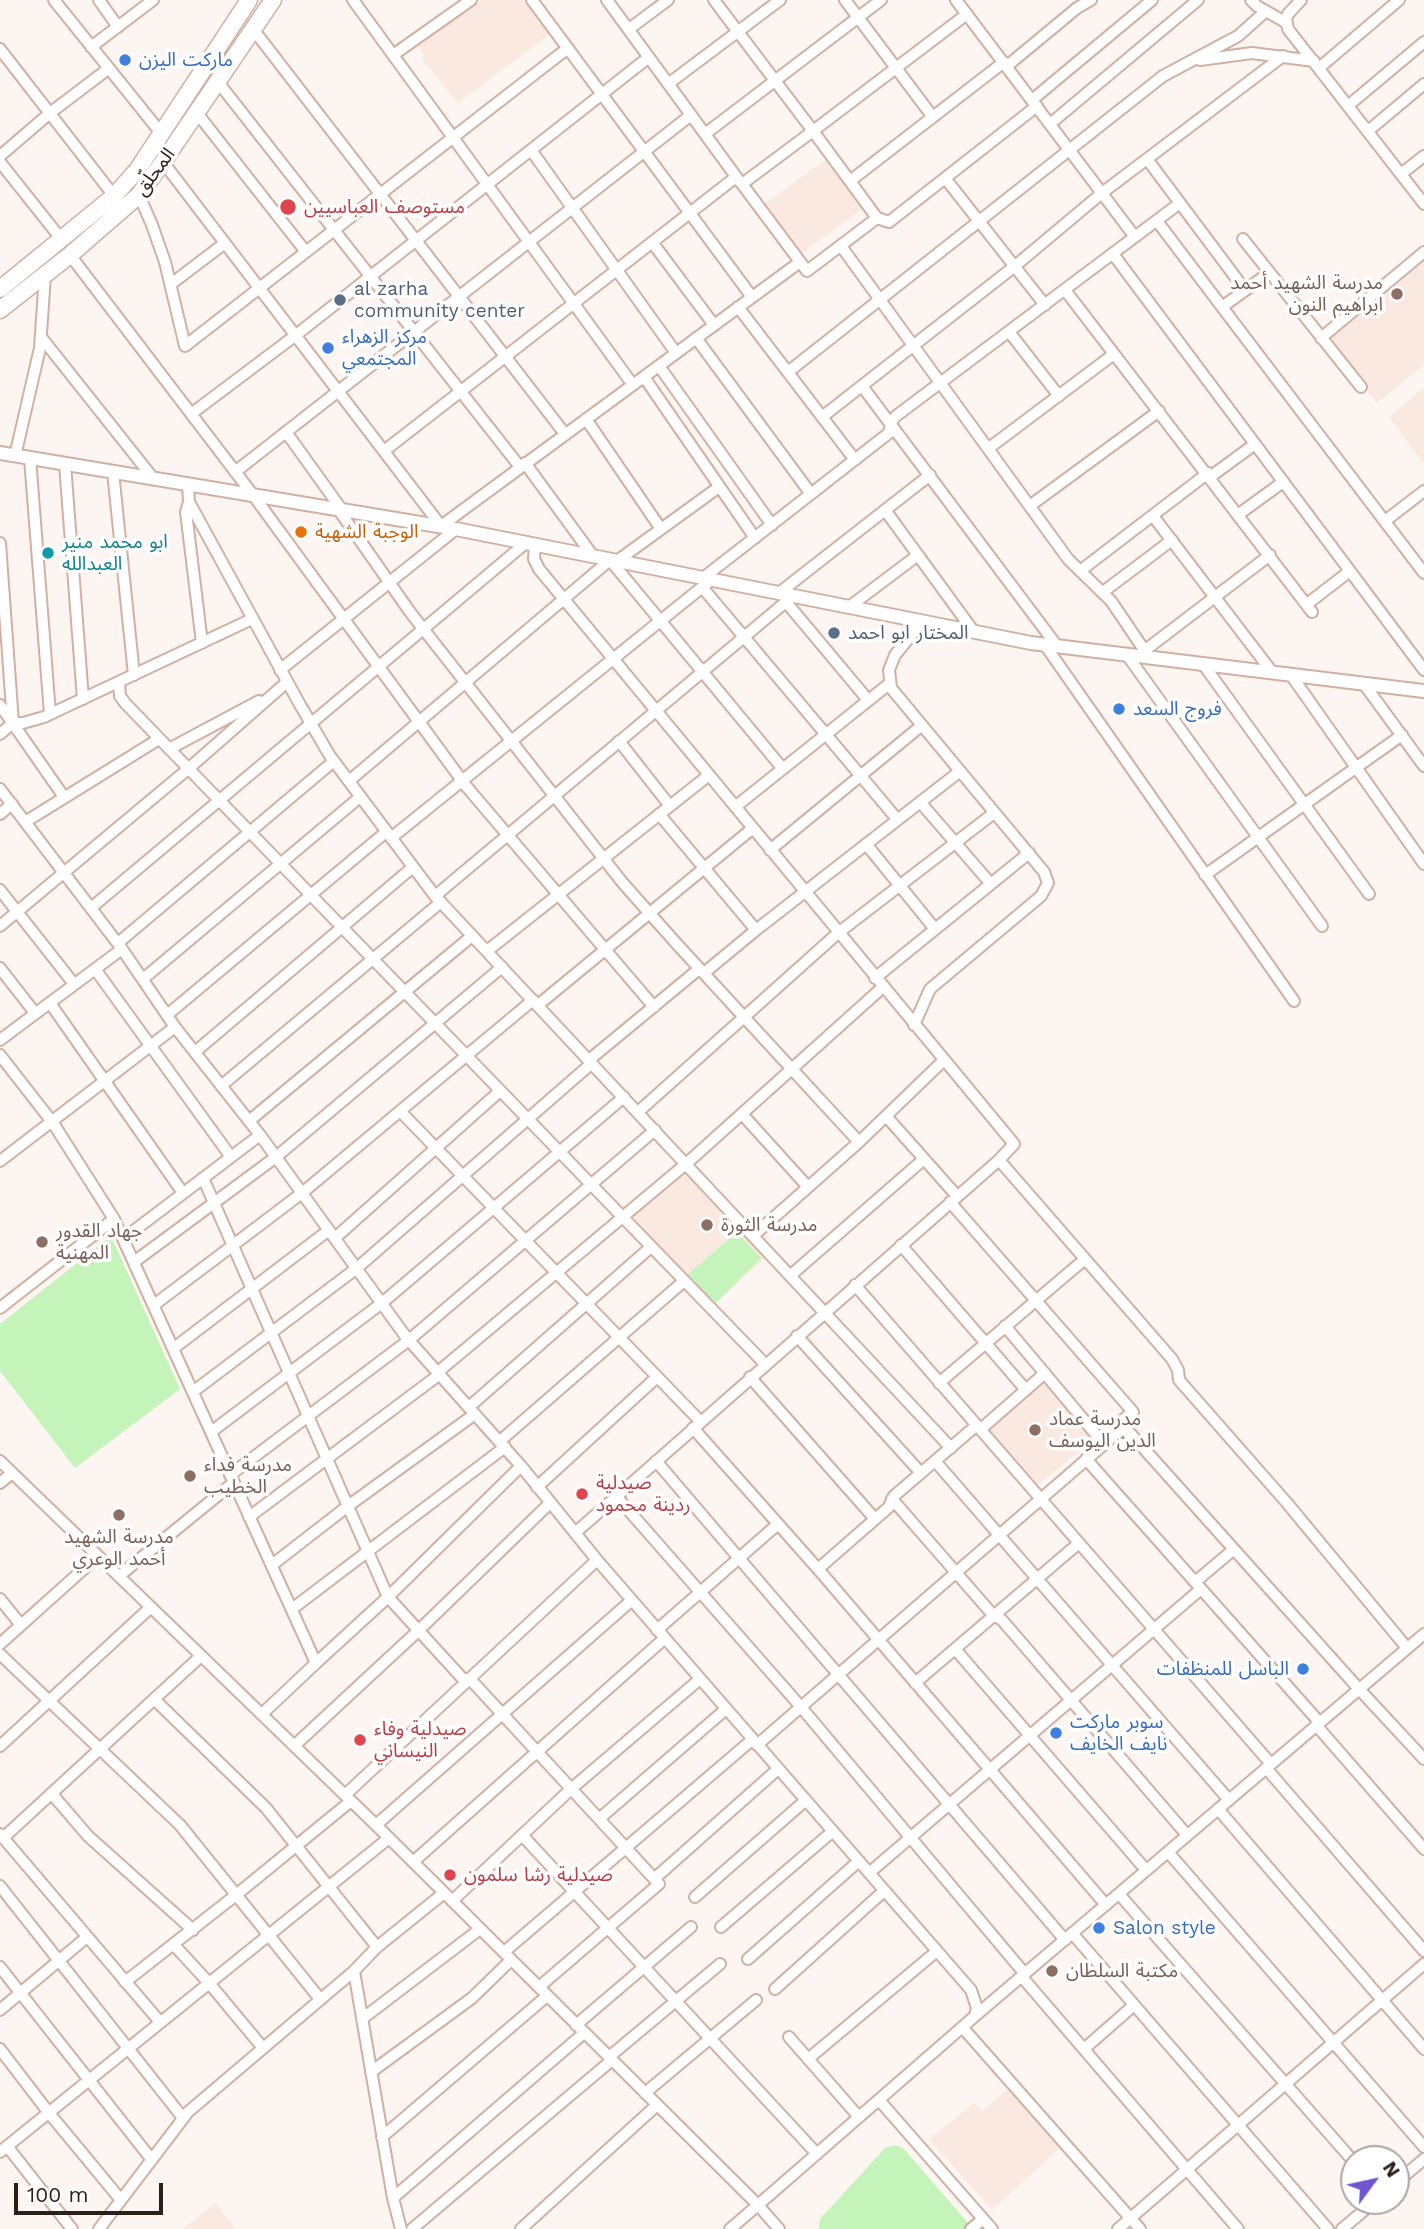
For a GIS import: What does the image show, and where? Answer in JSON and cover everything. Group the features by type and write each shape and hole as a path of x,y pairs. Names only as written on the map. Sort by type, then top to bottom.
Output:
{"highway":[{"name":"المحلّق","path":"0,310 45,275 66,247 138,169 248,0"},
{"name":"المحلّق","path":"2,284 66,247 139,195 273,0"}],"main road":[{"path":"0,453 442,526 613,560 705,582 1051,645 1127,655 1147,654 1203,664 1424,691"}],"street":[{"path":"54,0 162,133"},
{"path":"99,0 118,27"},
{"path":"91,47 153,0"},
{"path":"393,55 471,0"},
{"path":"532,0 752,297"},
{"path":"607,0 807,271 877,218"},
{"path":"629,29 668,0"},
{"path":"714,0 877,218 888,222 1035,103 1152,0"},
{"path":"668,84 780,0"},
{"path":"845,0 932,116"},
{"path":"705,134 881,0"},
{"path":"956,0 1135,237"},
{"path":"850,181 932,116 1091,0"},
{"path":"1050,124 1198,0"},
{"path":"1251,0 1287,23"},
{"path":"1301,0 1288,14 1287,23 1295,39 1424,204"},
{"path":"1317,64 1399,0"},
{"path":"355,1 633,385"},
{"path":"788,372 1163,76 1238,36 1266,11"},
{"path":"384,451 690,213 813,131 967,14"},
{"path":"253,29 565,434"},
{"path":"1349,105 1424,42"},
{"path":"139,195 171,284 185,346 568,48"},
{"path":"0,49 114,196"},
{"path":"1190,61 1252,52 1317,64"},
{"path":"822,417 1102,193 1283,56"},
{"path":"191,414 296,335 649,57"},
{"path":"0,156 50,113 108,69"},
{"path":"218,82 593,556"},
{"path":"1368,131 1424,84"},
{"path":"197,113 306,252"},
{"path":"235,472 691,115"},
{"path":"530,150 677,353"},
{"path":"1401,174 1424,156"},
{"path":"1147,159 1245,290"},
{"path":"0,162 253,495 462,781 653,1007"},
{"path":"163,162 442,526 800,261"},
{"path":"945,178 1045,305"},
{"path":"167,1014 310,895 462,781 660,621 755,538 889,433 896,416 1180,204"},
{"path":"1157,221 1385,521 1422,564"},
{"path":"1243,239 1360,387"},
{"path":"652,242 714,325"},
{"path":"171,284 225,243"},
{"path":"841,246 1068,559 1103,592 1147,654 1270,555"},
{"path":"1321,338 1424,252"},
{"path":"1113,254 1424,670"},
{"path":"1222,307 1269,273"},
{"path":"16,456 40,348 45,275"},
{"path":"1065,290 1310,608 1350,571"},
{"path":"738,307 855,460"},
{"path":"1010,332 1059,396"},
{"path":"41,337 153,478"},
{"path":"696,338 811,494"},
{"path":"989,448 1114,354"},
{"path":"659,366 772,525"},
{"path":"644,377 755,538"},
{"path":"862,386 930,475 1051,645 1205,875 1294,1001"},
{"path":"1031,505 1159,411"},
{"path":"586,419 661,529"},
{"path":"286,432 424,629 604,859 702,971 859,1142"},
{"path":"1080,571 1255,444"},
{"path":"30,458 50,714"},
{"path":"65,464 83,699"},
{"path":"113,472 134,675"},
{"path":"221,1086 372,959 508,835 744,637 885,510 930,475"},
{"path":"1239,514 1283,482"},
{"path":"188,484 189,502 186,512 202,643"},
{"path":"349,781 613,560 719,487"},
{"path":"1385,521 1424,491"},
{"path":"189,502 280,670 334,761 438,899 951,1448"},
{"path":"885,510 974,632"},
{"path":"1153,516 1272,673"},
{"path":"280,670 456,529"},
{"path":"1103,592 1172,540"},
{"path":"0,543 1,586 13,723"},
{"path":"91,908 378,667 531,543 539,569 1014,1144 575,1533"},
{"path":"849,607 918,555"},
{"path":"613,560 783,769"},
{"path":"705,582 744,637 897,819"},
{"path":"786,597 868,700"},
{"path":"0,734 13,723 23,723 50,714 252,619"},
{"path":"914,1025 930,989 1041,896 1048,883 1047,877 1029,853 921,726 889,684 889,670 895,655 922,622"},
{"path":"1127,655 1322,926"},
{"path":"1203,664 1369,894"},
{"path":"1291,675 1424,864"},
{"path":"120,682 120,696 125,703 169,750 765,1364"},
{"path":"0,926 188,769 287,682"},
{"path":"735,807 889,684"},
{"path":"1364,684 1424,766"},
{"path":"169,750 276,692"},
{"path":"0,705 64,797"},
{"path":"771,850 921,726"},
{"path":"1205,875 1402,735"},
{"path":"25,822 159,739"},
{"path":"618,741 670,806"},
{"path":"0,1040 95,969 249,832 334,761"},
{"path":"194,1391 357,1268 653,1007 960,772"},
{"path":"487,951 709,775"},
{"path":"0,789 120,946 175,1027 260,1135 409,1340 522,1466 597,1560 971,1990 977,2008 975,2016"},
{"path":"143,979 360,797"},
{"path":"920,802 991,884"},
{"path":"0,814 12,804"},
{"path":"638,1112 838,933 994,813"},
{"path":"659,814 756,930"},
{"path":"154,1305 302,1193 466,1056 605,950 753,828"},
{"path":"866,844 935,929"},
{"path":"249,1517 439,1373 687,1163 792,1069 935,929 1029,853"},
{"path":"195,1052 413,867"},
{"path":"0,890 74,984"},
{"path":"249,1121 472,936"},
{"path":"134,1262 276,1157 502,967"},
{"path":"0,968 35,1013"},
{"path":"95,969 231,1157"},
{"path":"50,1003 183,1193"},
{"path":"0,1161 175,1027"},
{"path":"0,1055 53,1123 114,1219 316,1663"},
{"path":"754,1235 859,1142 943,1060"},
{"path":"174,1348 252,1288 332,1234 436,1149 500,1091"},
{"path":"211,1432 382,1303 624,1097"},
{"path":"400,1111 657,1377 778,1524 1106,1905"},
{"path":"742,1114 808,1187"},
{"path":"886,1116 924,1159 1036,1300 1133,1412 1120,1422 1124,1427 1424,1759"},
{"path":"120,1576 308,1416 409,1340 655,1130"},
{"path":"123,1239 260,1135"},
{"path":"791,1275 924,1159"},
{"path":"999,1160 1172,1359 1178,1370 1179,1380 1287,1503 1407,1648"},
{"path":"203,1178 388,1597 463,1679 470,1679 659,1884 539,1987"},
{"path":"0,1308 114,1219"},
{"path":"901,1245 1026,1390"},
{"path":"272,1565 472,1411 651,1247"},
{"path":"939,1383 1085,1259"},
{"path":"292,1609 502,1444 684,1281"},
{"path":"855,1285 1154,1629 1424,1951"},
{"path":"1005,1326 1104,1444"},
{"path":"797,1336 921,1473"},
{"path":"818,1569 888,1507 892,1499 921,1473 1045,1373"},
{"path":"537,1487 657,1377"},
{"path":"750,1377 875,1519"},
{"path":"371,2073 472,1998 508,1956 574,1892 800,1707 1124,1427"},
{"path":"1086,1459 1198,1585 1424,1849"},
{"path":"0,1461 376,1825 779,2229"},
{"path":"656,1461 949,1804 1134,2005 1328,2229"},
{"path":"935,1461 1229,1800"},
{"path":"262,1714 388,1597 522,1466"},
{"path":"0,1483 12,1473"},
{"path":"616,1496 800,1707 1084,2049 1238,2229"},
{"path":"892,1499 994,1616 1002,1619 1188,1835"},
{"path":"295,1746 550,1503"},
{"path":"413,1862 537,1752 661,1634 701,1592 778,1524"},
{"path":"915,1683 1079,1543"},
{"path":"869,1872 1154,1629 1233,1550"},
{"path":"0,1644 98,1556"},
{"path":"125,1982 296,1846 597,1560"},
{"path":"0,1600 21,1625"},
{"path":"376,1825 632,1600"},
{"path":"0,1746 151,1607"},
{"path":"730,2229 975,2016 1424,1634"},
{"path":"956,1649 1146,1870"},
{"path":"0,1654 180,1825 320,1999"},
{"path":"160,2022 2,1836 52,1794 201,1656"},
{"path":"99,2229 183,2118 354,1971 377,1947 448,1897 700,1679"},
{"path":"155,1700 266,1808 377,1947"},
{"path":"599,1819 726,1709"},
{"path":"654,1879 778,1769"},
{"path":"52,1794 88,1836 193,1930"},
{"path":"695,1897 806,1801"},
{"path":"1218,1809 1424,2049"},
{"path":"722,1927 833,1831"},
{"path":"522,1835 817,2154"},
{"path":"72,2229 3,2149 389,1838"},
{"path":"1168,1852 1424,2147"},
{"path":"748,1959 859,1861"},
{"path":"0,1886 183,2118"},
{"path":"775,1989 884,1891"},
{"path":"1119,1894 1340,2146"},
{"path":"393,2198 691,1927"},
{"path":"362,2019 480,1929"},
{"path":"0,2010 87,1937"},
{"path":"174,1945 263,2048"},
{"path":"808,2059 937,1951"},
{"path":"412,2229 720,1964"},
{"path":"1118,2229 1424,1964"},
{"path":"0,1967 152,2160"},
{"path":"354,1971 393,2198 401,2229"},
{"path":"382,2137 547,1996"},
{"path":"645,2093 756,2000"},
{"path":"1084,2049 1134,2005"},
{"path":"962,2028 1140,2229"},
{"path":"789,2037 859,2117"},
{"path":"0,2049 121,2200"},
{"path":"879,2100 992,2229"},
{"path":"521,2229 657,2105"},
{"path":"1410,2171 1424,2159"},
{"path":"1342,2229 1358,2215"},
{"path":"971,2229 983,2219"}],"shaded area":[{"path":"481,0 524,0 549,35 458,103 422,59 424,55 417,46"},
{"path":"825,160 862,209 801,254 764,204"},
{"path":"1424,257 1424,365 1377,403 1330,345 1332,338"},
{"path":"1424,387 1424,464 1389,417"},
{"path":"685,1173 765,1258 713,1305 632,1216"},
{"path":"1046,1380 1094,1439 1036,1487 988,1428"},
{"path":"1009,2088 1061,2147 992,2210 929,2139 974,2103 982,2111"},
{"path":"215,2203 236,2229 183,2229"}],"green space":[{"path":"737,1232 761,1258 716,1303 688,1274"},
{"path":"111,1236 180,1389 75,1468 0,1371 0,1324"},
{"path":"896,2145 903,2148 969,2224 963,2229 819,2229 820,2219 885,2148"}],"place":[{"name":"ماركت اليزن","path":"125,60"},
{"name":"مستوصف العباسيين","path":"288,207"},
{"name":"مدرسة الشهيد أحمد ابراهيم النون","path":"1397,294"},
{"name":"al zarha community center","path":"340,300"},
{"name":"مركز الزهراء المجتمعي","path":"328,348"},
{"name":"الوجبة الشهية","path":"301,532"},
{"name":"ابو محمد منير العبدالله","path":"48,553"},
{"name":"المختار ابو احمد","path":"834,633"},
{"name":"فروج السعد","path":"1119,709"},
{"name":"مدرسة الثورة","path":"707,1225"},
{"name":"جهاد القدور المهنية","path":"42,1242"},
{"name":"مدرسة عماد الدين اليوسف","path":"1035,1430"},
{"name":"مدرسة فداء الخطيب","path":"190,1476"},
{"name":"صيدلية ردينة محمود","path":"582,1494"},
{"name":"مدرسة الشهيد أحمد الوعري","path":"119,1515"},
{"name":"الباسل للمنظفات","path":"1303,1669"},
{"name":"سوبر ماركت نايف الخايف","path":"1056,1733"},
{"name":"صيدلية وفاء النيساني","path":"360,1740"},
{"name":"صيدلية رشا سلمون","path":"450,1875"},
{"name":"Salon style","path":"1099,1928"},
{"name":"مكتبة السلطان","path":"1052,1971"}]}
